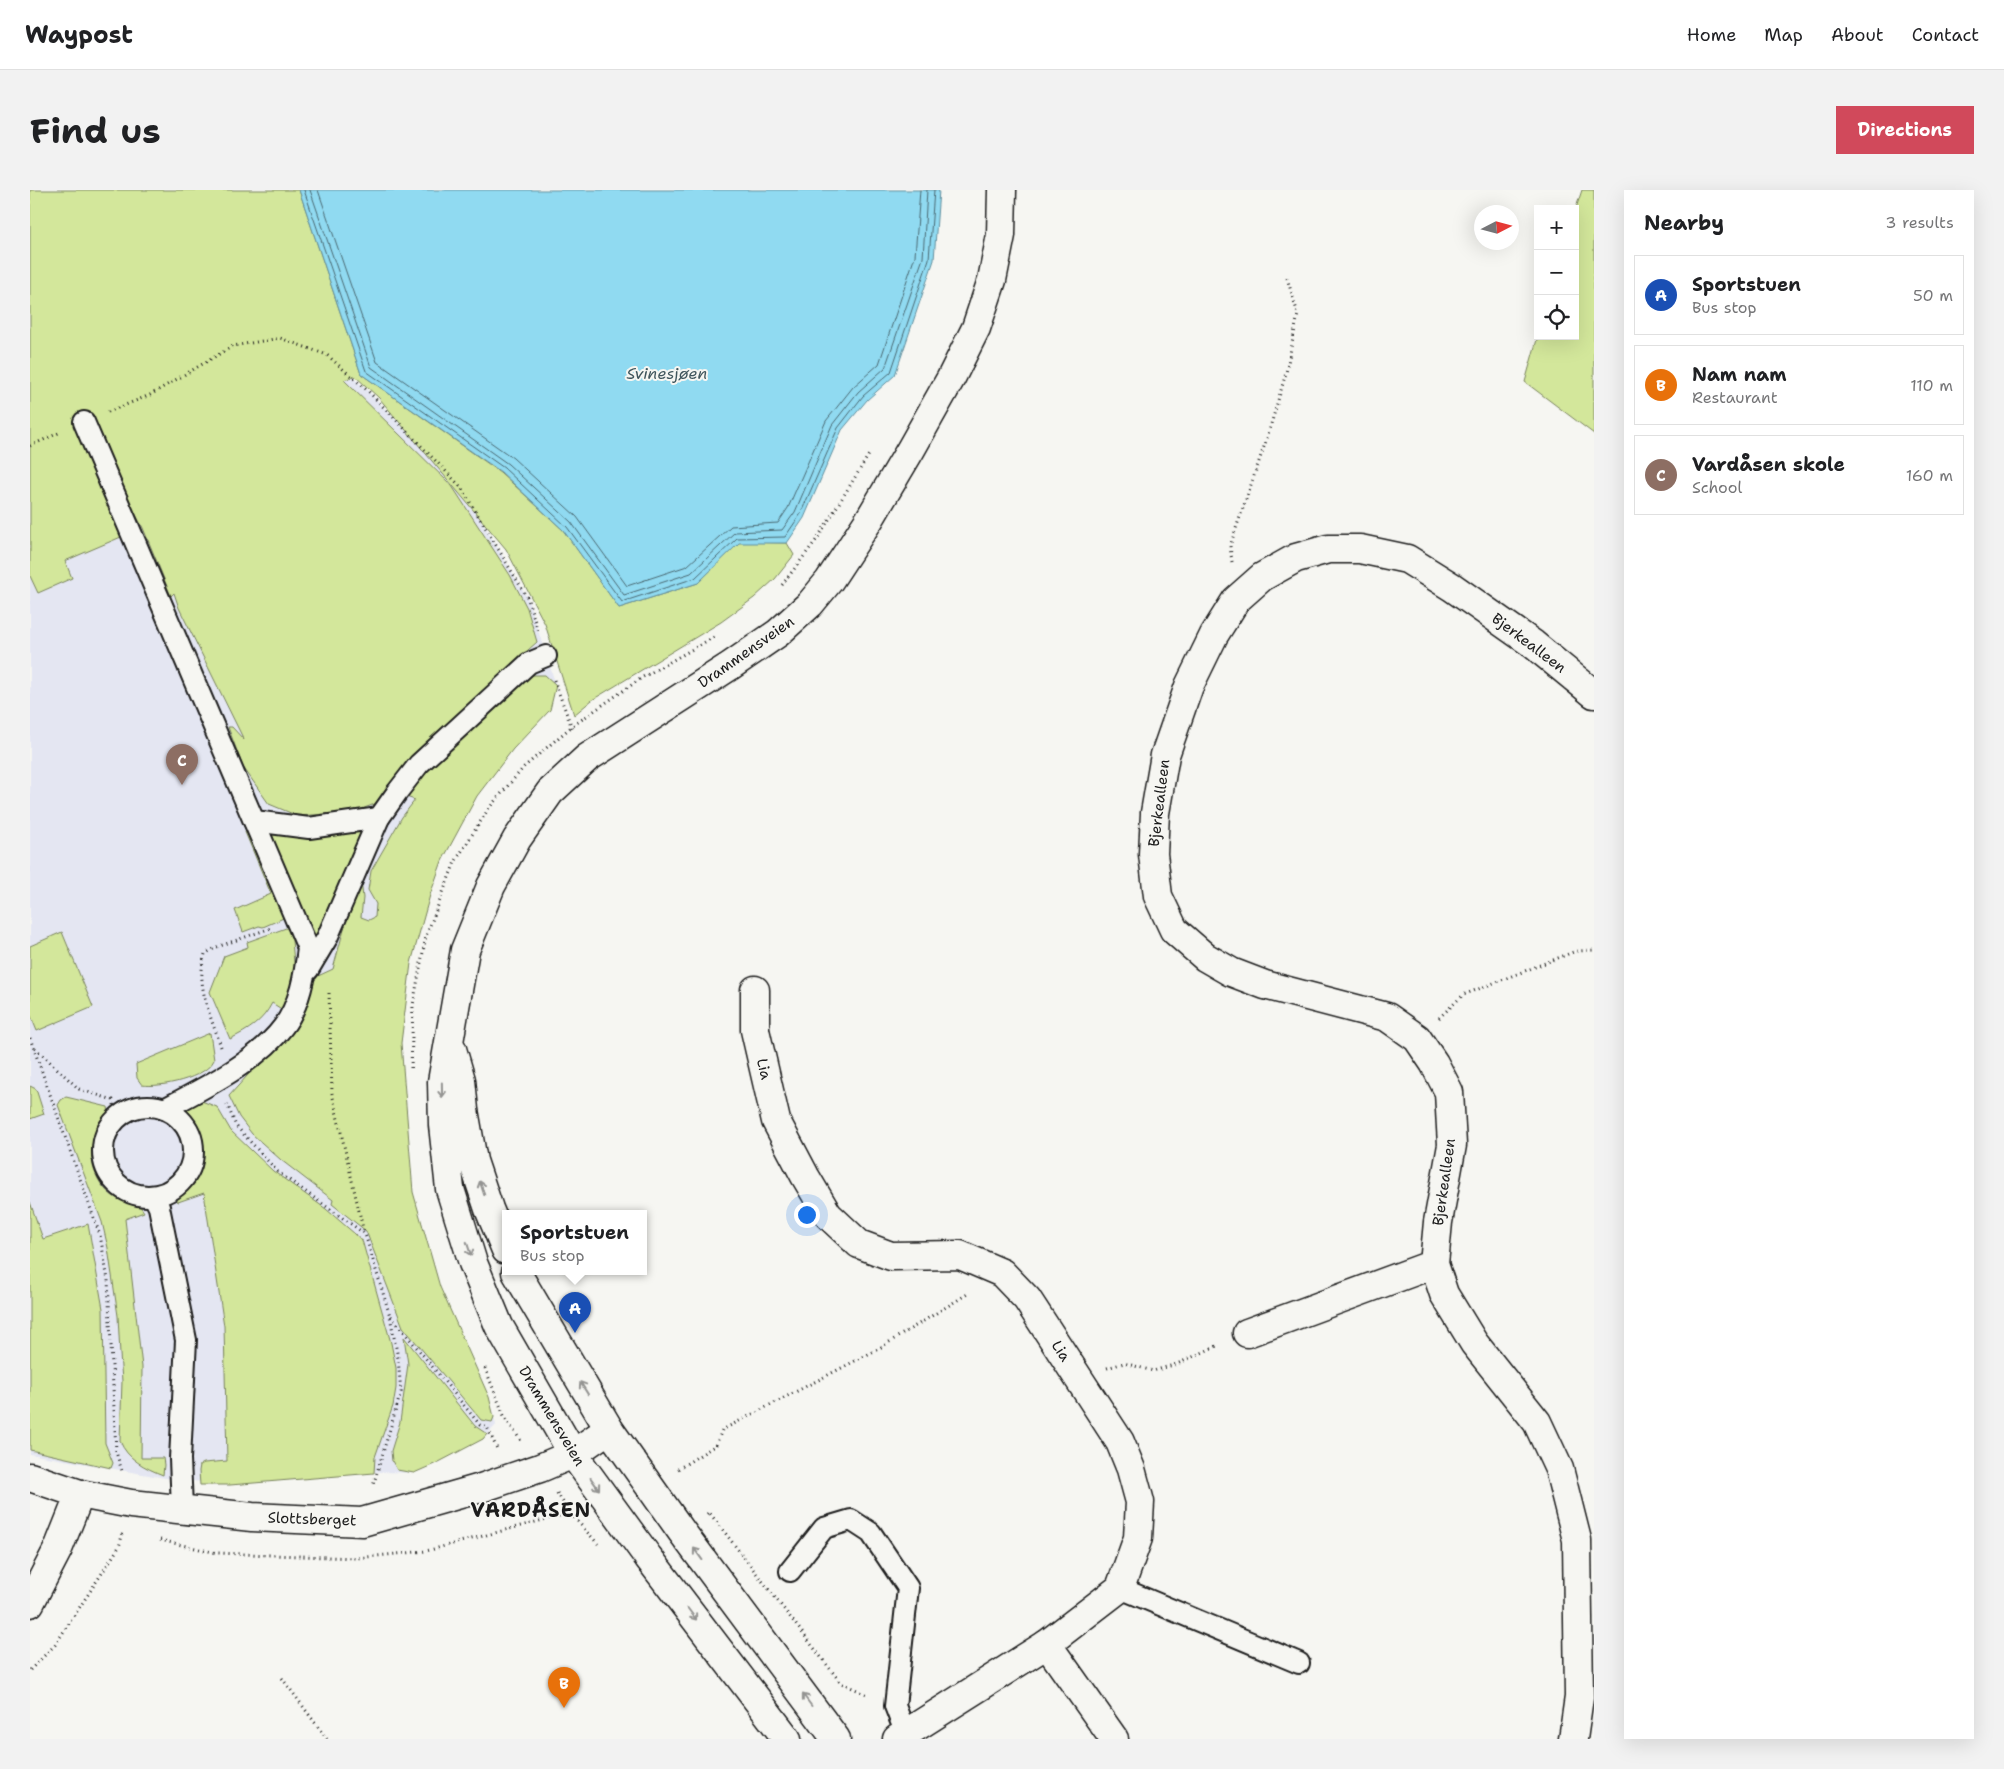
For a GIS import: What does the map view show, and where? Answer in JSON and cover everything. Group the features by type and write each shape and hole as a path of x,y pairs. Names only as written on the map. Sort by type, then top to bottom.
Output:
{"street":[{"name":"Drammensveien","path":"787,1739 648,1557 573,1454 499,1326 473,1263 450,1189 443,1125 442,1082 465,950 491,886 517,839 550,792 586,758 778,633 810,604 829,581 869,520 911,449 951,378 976,328 992,280 1000,235 1002,190"},
{"name":"Bjerkealleen","path":"1573,1739 1586,1637 1577,1540 1559,1469 1537,1422 1474,1343 1444,1294 1434,1264 1438,1222 1452,1145 1449,1092 1434,1063 1417,1038 1387,1017 1265,985 1231,972 1205,957 1174,930 1158,896 1153,854 1155,813 1164,755 1189,686 1214,635 1236,600 1262,577 1296,558 1328,549 1360,549 1407,558 1533,644 1594,694"},
{"name":"Lia","path":"755,990 755,1030 776,1121 828,1215 859,1244 891,1256 960,1255 1002,1272 1027,1299 1120,1442 1131,1469 1140,1502 1138,1538 1120,1588"},
{"name":"Drammensveien","path":"450,1042 461,1080 473,1161 502,1240"},
{"path":"1247,1333 1434,1264"},
{"path":"518,1275 609,1429 682,1532 836,1739"},
{"name":"Slottsberget","path":"30,1477 80,1494 131,1504 252,1517 362,1522 511,1479 573,1454 609,1429"},
{"path":"30,1603 58,1550 80,1494"},
{"path":"901,1736 1047,1644 1120,1588"},
{"path":"1047,1644 1114,1739"}],"lane":[{"path":"84,422 308,948 305,976"},
{"path":"164,1109 223,1076 261,1049 284,1027 296,1002 305,976 327,938 379,818 419,764 529,663 546,656"},
{"path":"254,821 309,828 379,818"},
{"path":"152,1106 164,1109 178,1116 187,1128 193,1142 193,1157 189,1171 181,1184 168,1192 154,1197 140,1196 126,1191 115,1182 107,1171 103,1157 104,1142 109,1129 117,1118 128,1111 152,1106"},
{"path":"154,1197 159,1207 186,1340 180,1458 182,1508"},
{"path":"790,1571 824,1528 851,1520 871,1532 908,1588 895,1706 901,1736"},
{"path":"1120,1588 1299,1663"}],"path":[{"path":"1236,600 1230,546 1267,438 1286,373 1298,314 1287,278"},
{"path":"30,446 150,394 233,346 280,338 327,355 367,390 461,487 527,597 571,727 586,758"},
{"path":"775,591 783,585 816,539 874,446"},
{"path":"411,1070 413,1005 426,936 455,862 489,808 524,767 571,727 643,677 721,633"},
{"path":"263,930 217,947 205,954 201,966 200,982 236,1126 278,1172 365,1234"},
{"path":"1417,1038 1463,995 1576,951 1594,950"},
{"path":"329,987 332,1093 365,1234 390,1316 398,1358 401,1392 362,1522"},
{"path":"30,1038 100,1235 108,1280 116,1452 131,1504 119,1548 55,1645 30,1670"},
{"path":"34,1048 78,1089 113,1100 117,1118"},
{"path":"678,1469 716,1445 722,1430 878,1349 1002,1272"},
{"path":"390,1316 480,1425 487,1428 511,1479"},
{"path":"1078,1376 1124,1363 1153,1371 1177,1364 1247,1333"},
{"path":"484,1364 505,1418 540,1468"},
{"path":"709,1512 840,1683 895,1706"},
{"path":"282,1678 327,1739"}],"shaded area":[{"path":"327,355 367,390 461,487 527,597 556,685 550,710 513,749 477,796 442,861 430,895 411,963 401,1043 413,1192 440,1287 489,1397 496,1425 483,1439 414,1473 351,1471 230,1485 165,1478 30,1454 30,446"}],"green space":[{"path":"30,190 299,190 361,374 500,472 563,530 619,608 698,583 739,542 787,543 794,555 775,579 754,598 721,622 592,700 574,715 545,624 506,549 379,398 355,376 344,380 452,486 510,575 527,608 537,642 481,692 380,802 354,812 298,816 269,804 243,767 228,727 232,727 244,740 179,608 174,593 171,596 143,528 108,462 97,472 94,472 121,537 65,561 72,578 38,593 30,576"},
{"path":"1582,190 1594,190 1594,434 1525,382 1537,340 1579,340 1579,205 1577,205"},
{"path":"527,675 545,675 556,685 550,710 513,749 477,796 442,861 430,895 411,963 401,1043 413,1192 440,1287 489,1397 494,1417 492,1422 481,1420 403,1327 366,1231 332,1204 333,1200 281,1160 252,1134 239,1117 229,1096 256,1066 305,986 318,976 333,969 351,903 361,880 363,898 361,917 369,920 375,917 376,904 368,890 371,871 402,817 415,800 400,795"},
{"path":"364,828 323,937 310,941 301,904 268,830"},
{"path":"245,832 256,842 288,916 263,927 259,926 243,932 235,910 271,894"},
{"path":"286,928 291,929 295,974 283,1010 272,1003 255,1024 230,1039 210,992 224,956 248,947 247,942"},
{"path":"62,932 93,1007 37,1031 30,1014 30,946"},
{"path":"210,1033 214,1060 202,1072 171,1083 150,1086 142,1085 137,1078 136,1064"},
{"path":"30,1086 36,1089 44,1114 30,1119"},
{"path":"66,1097 108,1107 109,1114 97,1131 92,1146 91,1155 95,1173 104,1188 111,1194 123,1201 138,1203 144,1212 125,1219 142,1367 141,1458 163,1458 163,1475 137,1462 127,1453 120,1441 122,1381 118,1316 108,1248 102,1222 58,1105"},
{"path":"199,1100 217,1107 231,1131 273,1171 326,1209 362,1240 391,1343 396,1368 396,1388 393,1406 375,1457 374,1473 230,1485 200,1485 200,1465 227,1461 224,1326 204,1193 178,1202 173,1192 185,1182 194,1164 199,1143 196,1127 181,1108"},
{"path":"30,1202 43,1239 88,1224 103,1309 105,1443 113,1463 111,1468 30,1450"},
{"path":"404,1337 475,1426 487,1434 483,1439 414,1473 397,1470 392,1461 391,1451 400,1422 408,1364"}],"water":[{"name":"Svinesjøen","path":"299,190 939,190 934,260 895,375 867,400 842,430 804,518 787,543 739,543 698,583 619,608 563,530 501,472 361,374"}],"place":[{"name":"Vardåsen skole","path":"182,785"},
{"name":"Sportstuen","path":"575,1333"},
{"name":"Nam nam","path":"564,1708"}],"district":[{"name":"VARDÅSEN","path":"531,1510"}]}
